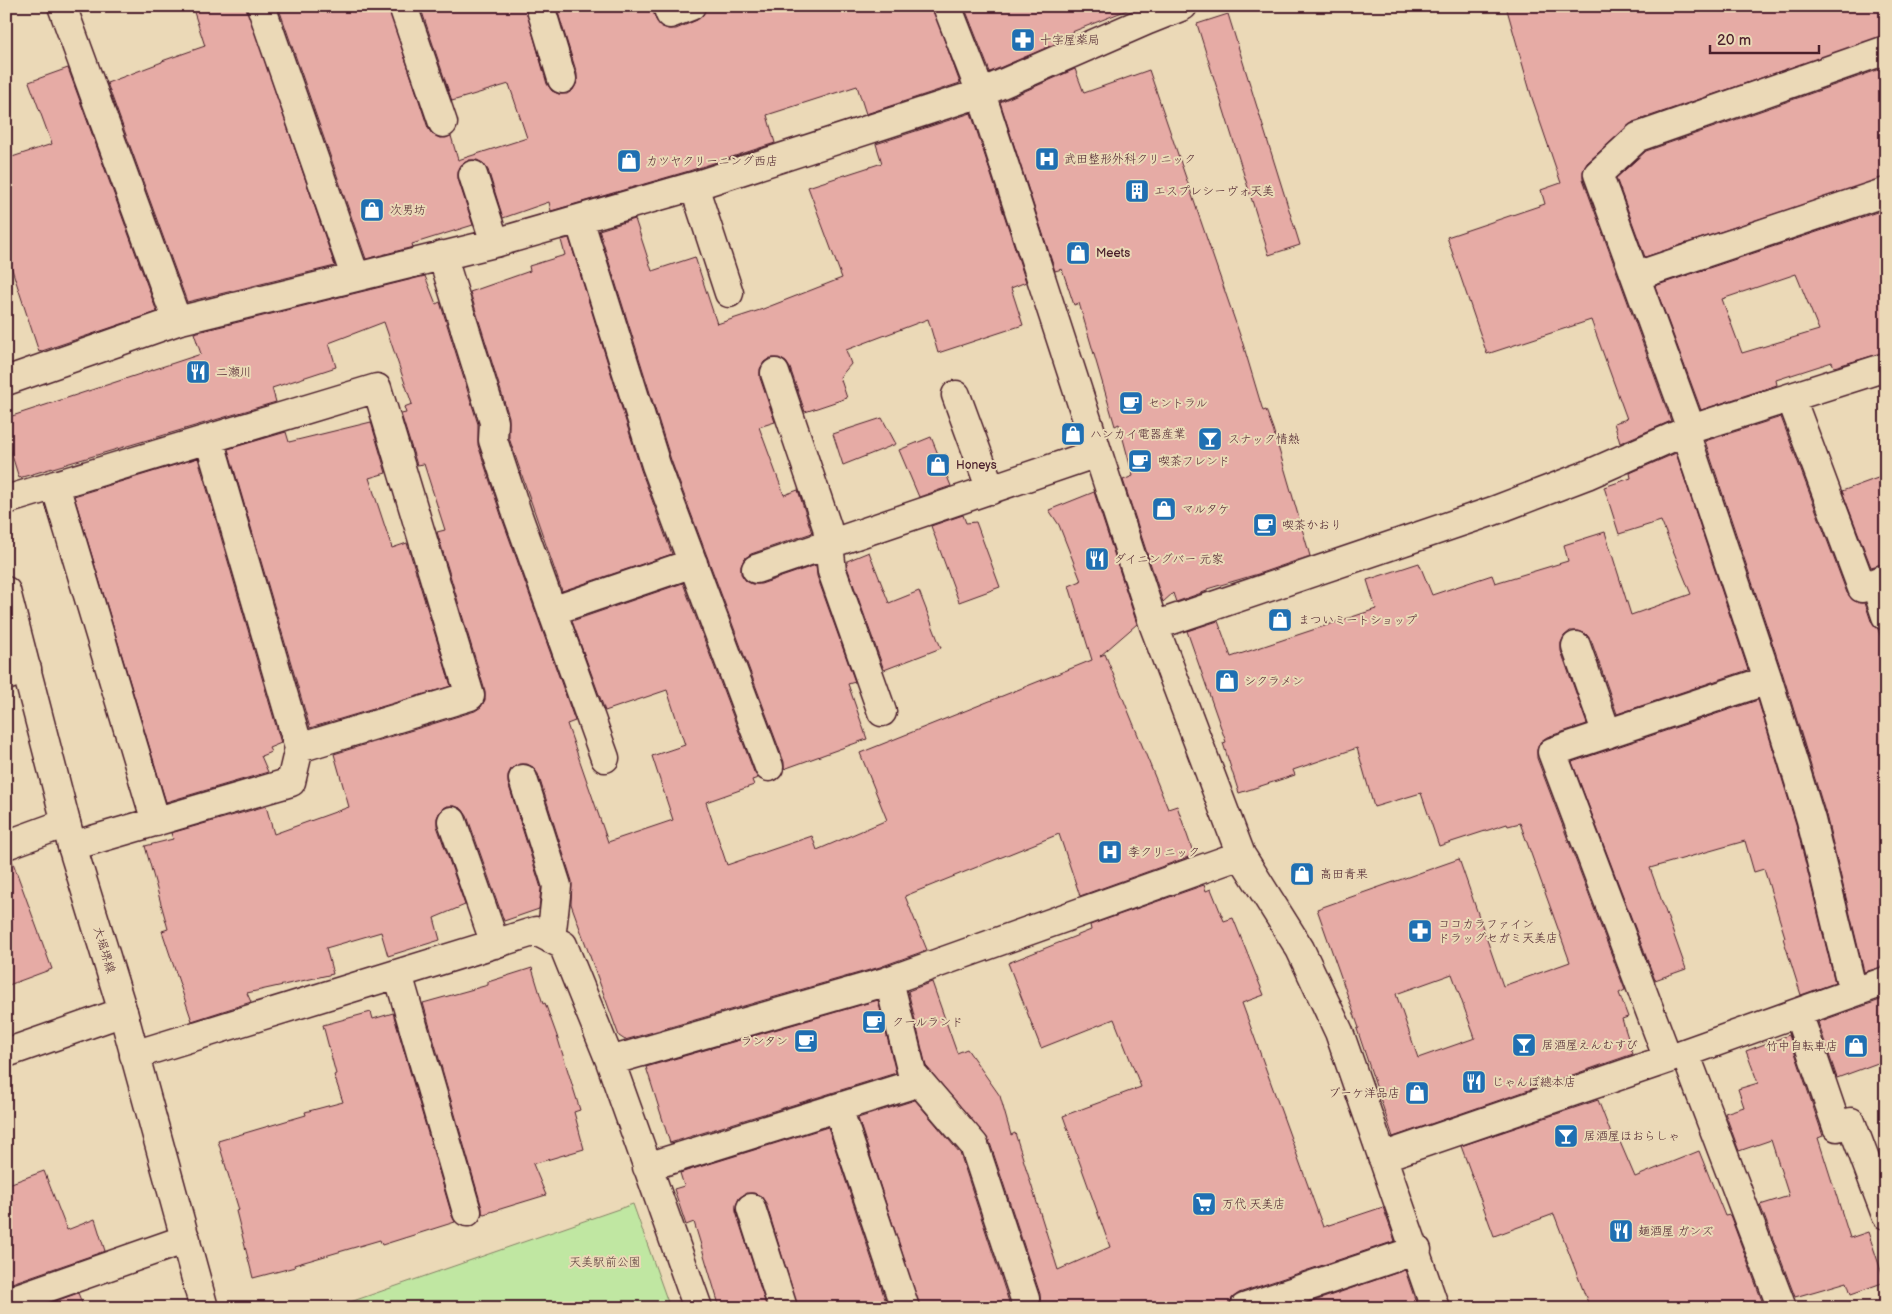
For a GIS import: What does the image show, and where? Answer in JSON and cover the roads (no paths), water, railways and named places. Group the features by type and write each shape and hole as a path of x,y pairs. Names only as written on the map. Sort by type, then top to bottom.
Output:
{"street":[{"path":"62,6 177,321"},
{"path":"261,6 355,276"},
{"path":"403,6 443,123"},
{"path":"540,6 562,79"},
{"path":"667,6 670,14 691,6"},
{"path":"947,6 981,93 1154,626 1241,855 1300,949 1339,1032 1435,1308"},
{"path":"6,381 177,321 495,243 694,186 981,93 1145,13 1183,6"},
{"path":"1853,992 1812,820 1688,431 1636,276 1598,174 1638,137 1886,50"},
{"path":"473,176 495,243"},
{"path":"694,186 729,293"},
{"path":"1636,276 1886,192"},
{"path":"579,219 656,465 769,767"},
{"path":"442,255 494,422 493,440 605,758"},
{"path":"1154,626 1494,511 1587,475 1688,431 1886,368"},
{"path":"775,373 828,527 832,571 882,712"},
{"path":"6,500 377,388 470,696 299,748"},
{"path":"956,395 991,490"},
{"path":"1791,398 1862,588 1880,580 1886,616"},
{"path":"6,844 156,822 291,782 299,748 209,439"},
{"path":"756,570 830,543 1097,453"},
{"path":"56,485 156,822"},
{"path":"552,611 693,563"},
{"name":"大堀堺線","path":"6,591 17,672 123,1012 204,1308"},
{"path":"1576,646 1607,734"},
{"path":"1768,680 1552,752 1676,1056 1782,1308"},
{"path":"523,779 557,886 551,939"},
{"path":"452,821 495,944"},
{"path":"610,1061 885,982 1241,855"},
{"path":"134,1055 536,931 563,945 610,1061 698,1308"},
{"path":"398,974 467,1212"},
{"path":"1382,1157 1676,1056 1886,981"},
{"path":"885,982 892,993 912,1073 974,1146 1025,1299 1025,1308"},
{"path":"6,1053 123,1012"},
{"path":"1798,1012 1837,1127 1851,1122 1886,1215"},
{"path":"647,1167 920,1082"},
{"path":"838,1108 904,1308"},
{"path":"751,1208 783,1308"},
{"path":"6,1302 186,1239"},
{"path":"1244,1308 1416,1250"}],"place":[{"name":"十字屋薬局","path":"1023,40"},
{"name":"武田整形外科クリニック","path":"1047,159"},
{"name":"カツヤクリーニング西店","path":"629,161"},
{"name":"エスプレシーヴォ天美","path":"1137,191"},
{"name":"次男坊","path":"372,210"},
{"name":"Meets","path":"1078,253"},
{"name":"二瀬川","path":"198,372"},
{"name":"セントラル","path":"1131,403"},
{"name":"ハンカイ電器産業","path":"1073,434"},
{"name":"スナック情熱","path":"1210,439"},
{"name":"喫茶フレンド","path":"1140,461"},
{"name":"Honeys","path":"938,465"},
{"name":"マルタケ","path":"1164,509"},
{"name":"喫茶かおり","path":"1265,525"},
{"name":"ダイニングバー 元家","path":"1097,559"},
{"name":"まついミートショップ","path":"1280,620"},
{"name":"シクラメン","path":"1227,681"},
{"name":"李クリニック","path":"1110,852"},
{"name":"高田青果","path":"1302,874"},
{"name":"ココカラファイン ドラッグセガミ天美店","path":"1420,931"},
{"name":"クールランド","path":"874,1022"},
{"name":"ランタン","path":"806,1041"},
{"name":"居酒屋えんむすび","path":"1524,1045"},
{"name":"竹中自転車店","path":"1856,1046"},
{"name":"じゃんぼ總本店","path":"1474,1082"},
{"name":"ブーケ洋品店","path":"1417,1093"},
{"name":"居酒屋ほおらしゃ","path":"1566,1136"},
{"name":"万代 天美店","path":"1204,1204"},
{"name":"麺酒屋 ガンズ","path":"1621,1231"}],"park label":[{"name":"天美駅前公園","path":"605,1262"}]}
